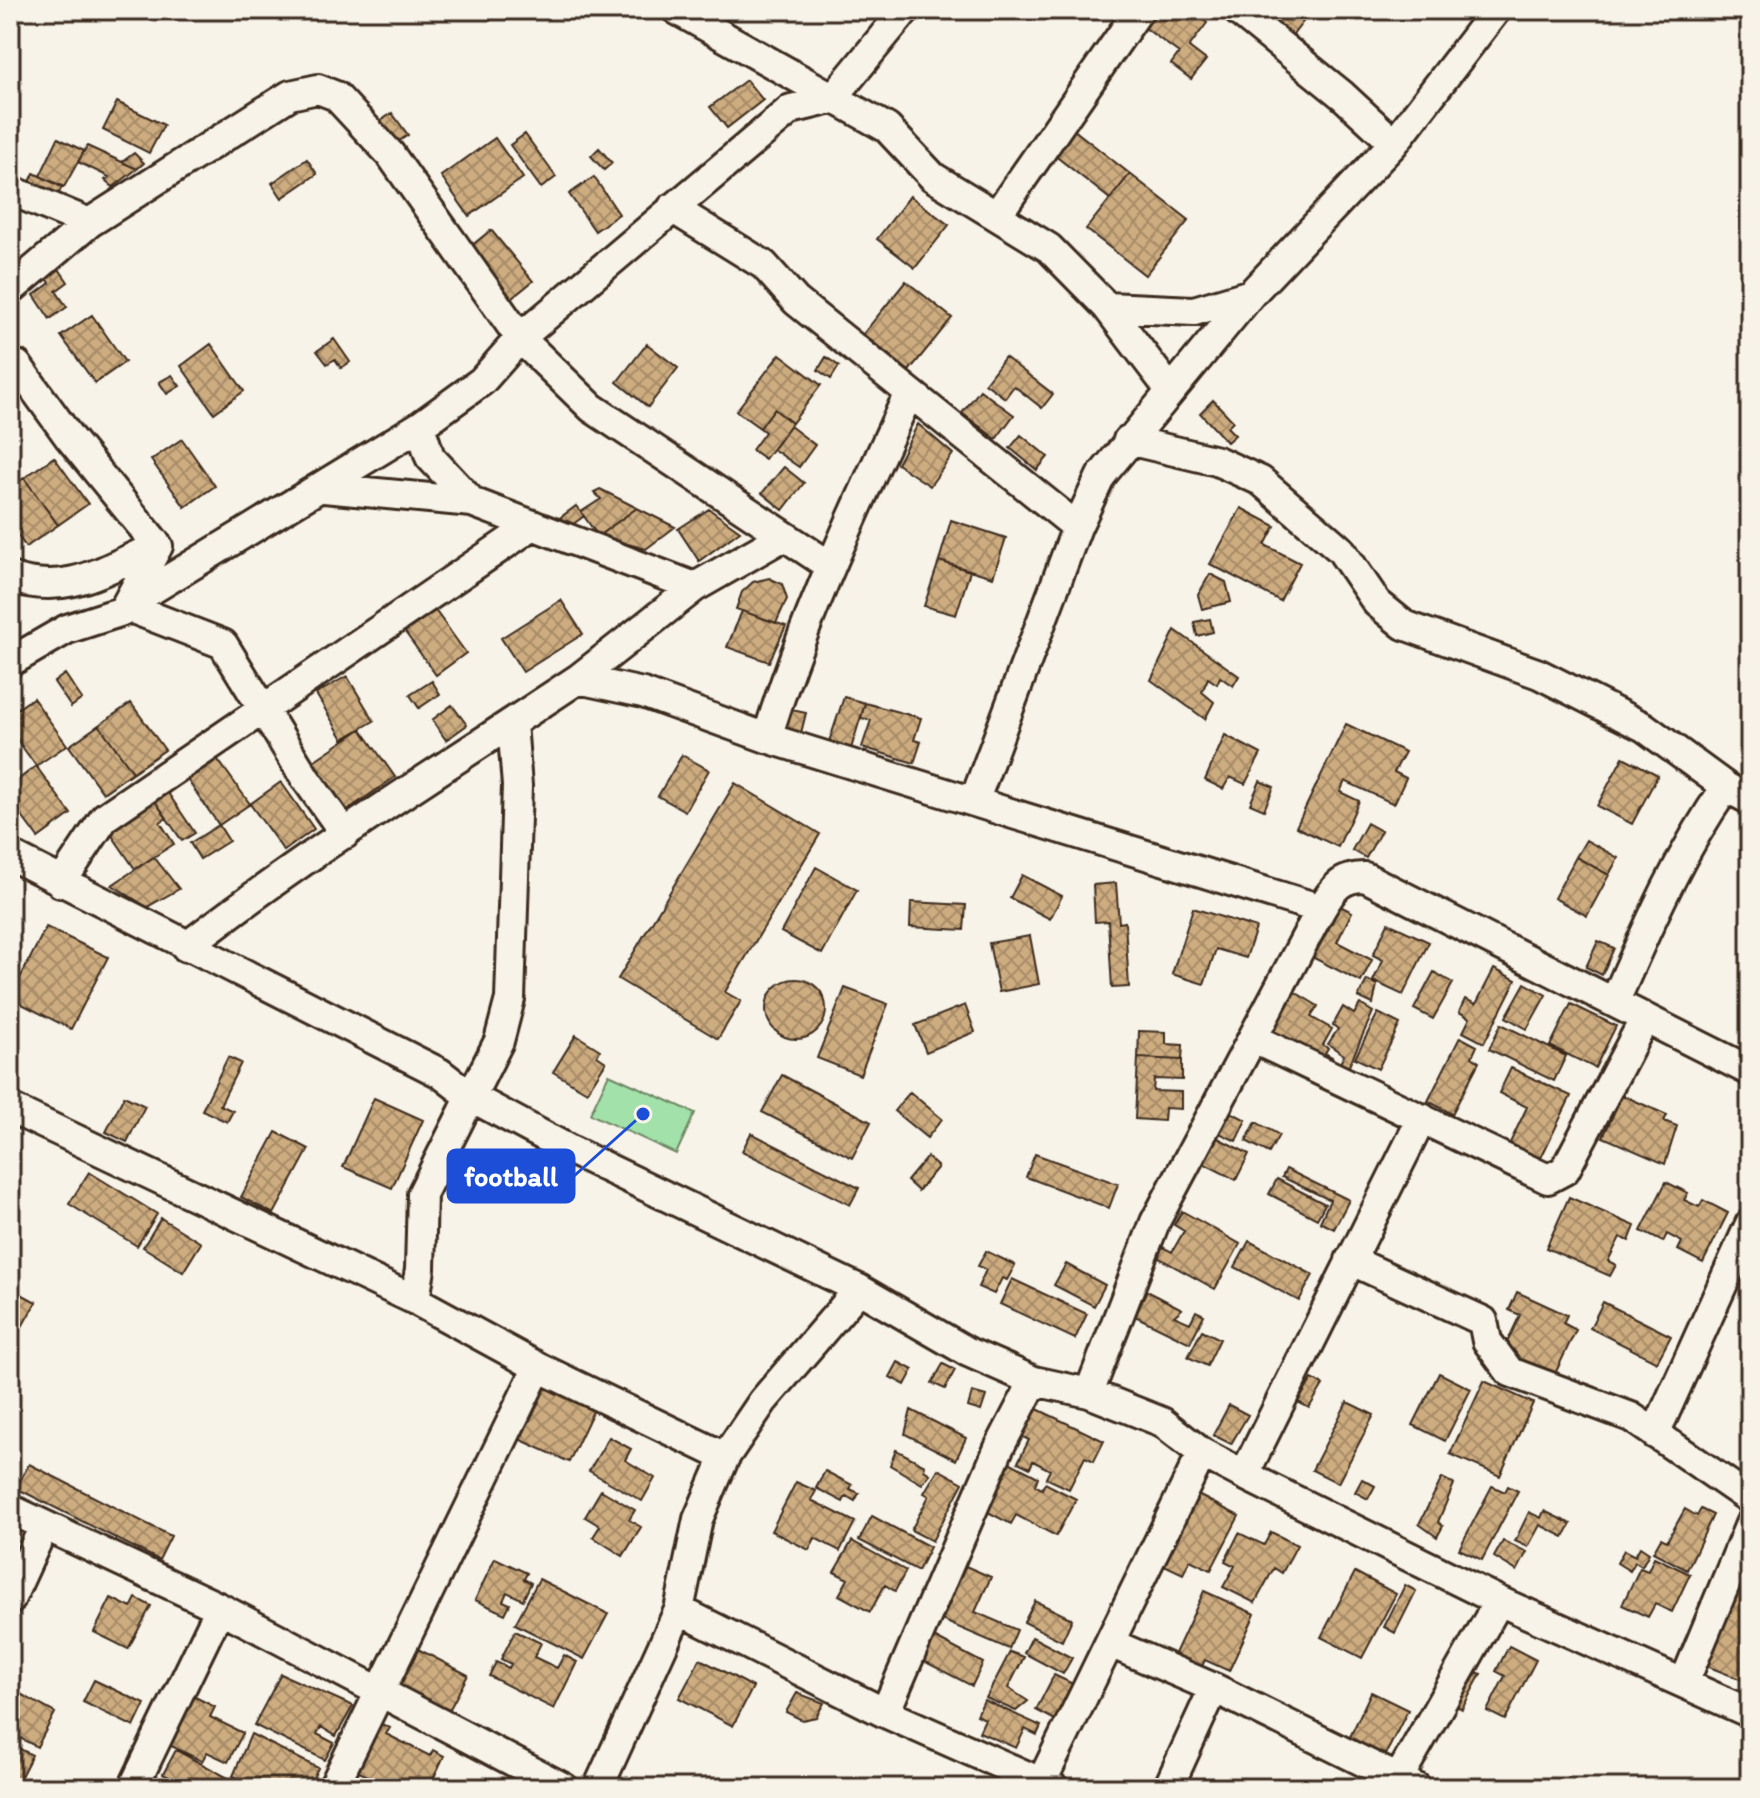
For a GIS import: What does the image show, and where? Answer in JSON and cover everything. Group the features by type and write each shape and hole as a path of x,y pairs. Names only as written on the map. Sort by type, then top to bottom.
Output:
{"street":[{"path":"677,10 887,128 933,177 1049,248 1107,307 1170,390"},
{"path":"125,606 324,488 420,426 482,381 520,338 791,109 832,99 905,10"},
{"path":"997,215 1139,10"},
{"path":"1237,10 1342,95 1394,143"},
{"path":"975,799 1077,527 1101,476 1251,294 1394,143 1496,10"},
{"path":"10,290 89,223 290,95 318,89 336,96 390,154 520,338 592,408 830,566"},
{"path":"10,190 89,223"},
{"path":"672,208 764,265 796,301 1077,527"},
{"path":"1107,307 1146,312 1194,311 1251,294"},
{"path":"17,365 69,437 158,546"},
{"path":"767,738 787,671 830,566 909,393"},
{"path":"420,426 430,457 472,502"},
{"path":"1128,440 1217,461 1261,481 1341,550 1377,603 1404,625 1552,681 1644,727 1738,793 1692,835 1668,881 1615,1001"},
{"path":"324,488 472,502 695,587"},
{"path":"61,883 105,817 262,706 533,525"},
{"path":"186,947 345,834 578,679 695,587 784,536"},
{"path":"10,577 39,586 61,586 158,546"},
{"path":"10,662 67,629 126,610 125,606 158,546"},
{"path":"125,606 223,644 345,834"},
{"path":"578,679 643,693 767,738 975,799 1321,909"},
{"path":"415,1300 420,1269 422,1194 499,1041 510,999 517,786 512,723"},
{"path":"10,855 186,947 440,1073 471,1097 570,1150 859,1289 968,1352 1034,1381 1089,1393 1162,1422 1202,1453 1244,1475 1499,1601 1750,1713"},
{"path":"1089,1393 1155,1222 1321,909 1335,886 1349,877 1365,877 1750,1071"},
{"path":"1254,1039 1548,1179 1565,1170 1645,1018"},
{"path":"13,1115 415,1300 538,1367 725,1457"},
{"path":"1244,1475 1422,1118"},
{"path":"1655,1434 1740,1278 1750,1224"},
{"path":"1350,1260 1483,1321 1487,1341 1510,1372 1631,1417 1750,1499"},
{"path":"598,1788 679,1610 698,1519 725,1457 763,1401 859,1289"},
{"path":"333,1788 377,1692 538,1367"},
{"path":"885,1713 999,1448 1034,1381"},
{"path":"679,1610 885,1713 1048,1784 1110,1643 1202,1453"},
{"path":"10,1509 220,1608 564,1788"},
{"path":"1684,1683 1750,1524"},
{"path":"10,1600 44,1526"},
{"path":"1110,1643 1214,1688 1403,1785 1499,1601"},
{"path":"133,1788 220,1608"},
{"path":"1168,1788 1214,1688"}],"green space":[{"path":"609,1074 695,1113 676,1154 590,1114"}],"building":[{"path":"1158,10 1191,10 1207,23 1189,47 1206,60 1191,79 1171,64 1179,53 1145,28"},
{"path":"1257,10 1312,10 1292,36"},
{"path":"746,80 763,100 727,128 710,107"},
{"path":"117,102 164,125 149,153 103,130"},
{"path":"392,113 408,135 390,147 375,125"},
{"path":"1073,129 1130,174 1110,199 1053,154"},
{"path":"525,134 556,177 541,188 510,145"},
{"path":"58,138 84,151 64,187 40,176"},
{"path":"495,138 523,178 469,216 441,176"},
{"path":"87,146 137,169 113,187 105,180 109,177 78,162"},
{"path":"599,148 612,163 604,170 591,156"},
{"path":"134,153 144,163 137,169 122,162"},
{"path":"307,159 317,174 282,198 272,183"},
{"path":"34,173 62,187 58,195 30,182"},
{"path":"1130,174 1189,220 1145,275 1086,229"},
{"path":"594,177 619,214 595,231 569,194"},
{"path":"910,196 949,225 915,268 877,239"},
{"path":"491,230 533,281 507,302 465,251"},
{"path":"57,266 68,282 56,291 67,307 50,319 34,295 50,283 44,274"},
{"path":"906,281 952,318 909,371 863,334"},
{"path":"92,315 125,362 95,383 61,336"},
{"path":"334,339 350,362 341,368 335,359 327,364 317,351"},
{"path":"211,344 244,391 214,413 181,366"},
{"path":"647,344 678,368 648,407 617,382"},
{"path":"780,354 821,385 792,423 774,409 760,428 736,411"},
{"path":"826,357 839,366 831,379 818,370"},
{"path":"1005,357 1053,394 1042,408 1014,386 1005,398 985,383"},
{"path":"172,375 180,386 167,394 159,382"},
{"path":"980,390 1014,415 996,439 962,413"},
{"path":"1213,400 1233,421 1227,427 1235,435 1227,442 1200,413"},
{"path":"774,409 792,423 765,459 752,450 765,432 760,428"},
{"path":"918,424 953,454 930,486 897,464"},
{"path":"790,426 815,445 799,467 773,449"},
{"path":"1021,435 1048,457 1037,470 1010,448"},
{"path":"182,439 215,486 185,507 151,460"},
{"path":"54,457 88,504 58,525 24,478"},
{"path":"784,467 804,483 783,510 762,493"},
{"path":"24,478 58,525 26,547 10,525 10,488"},
{"path":"600,489 637,508 598,536 581,512 601,499 594,492"},
{"path":"576,506 584,516 572,525 557,520"},
{"path":"637,508 675,527 646,549 598,536"},
{"path":"1241,508 1275,526 1265,545 1300,563 1280,601 1210,564"},
{"path":"709,509 740,531 699,561 678,529"},
{"path":"951,520 1006,538 993,577 939,561"},
{"path":"939,561 970,571 956,615 924,606"},
{"path":"1210,574 1226,582 1231,602 1202,609 1198,595"},
{"path":"769,578 782,584 787,599 776,623 736,609 742,592 753,582"},
{"path":"561,600 583,634 523,672 501,638"},
{"path":"432,606 466,653 436,675 402,628"},
{"path":"742,611 786,626 769,662 727,647"},
{"path":"1210,619 1213,632 1197,636 1194,622"},
{"path":"1175,630 1239,676 1233,686 1220,677 1217,684 1208,678 1202,692 1214,702 1205,719 1151,680"},
{"path":"65,674 82,699 71,707 54,682"},
{"path":"347,676 374,721 343,739 316,694"},
{"path":"432,681 440,694 419,708 410,695"},
{"path":"844,697 865,703 850,752 828,745"},
{"path":"33,698 67,745 36,766 10,730 10,714"},
{"path":"131,703 165,750 133,772 99,725"},
{"path":"865,703 921,718 914,740 921,742 914,763 862,747 871,720 861,718"},
{"path":"452,705 467,725 446,740 432,720"},
{"path":"787,709 806,713 801,733 782,728"},
{"path":"1346,724 1405,752 1394,772 1406,778 1394,804 1345,781 1340,792 1359,801 1338,847 1296,827"},
{"path":"99,725 133,772 103,793 69,746"},
{"path":"361,729 395,777 346,811 312,762"},
{"path":"1225,735 1261,754 1245,784 1230,777 1223,789 1205,780"},
{"path":"682,755 709,770 685,811 658,796"},
{"path":"216,757 250,804 219,825 186,778"},
{"path":"1623,757 1658,775 1632,824 1597,806"},
{"path":"36,766 71,814 38,838 10,800 10,786"},
{"path":"1260,781 1274,787 1264,810 1250,804"},
{"path":"281,782 314,829 284,851 250,804"},
{"path":"735,783 820,834 725,992 741,1001 718,1039 618,979"},
{"path":"168,793 195,833 182,841 155,801"},
{"path":"155,801 167,818 160,822 174,844 135,869 109,831"},
{"path":"1367,823 1381,831 1366,858 1352,850"},
{"path":"219,825 229,841 200,859 190,843"},
{"path":"1586,840 1618,858 1609,875 1576,857"},
{"path":"154,857 179,889 147,907 112,885"},
{"path":"1576,857 1609,875 1587,916 1554,898"},
{"path":"816,867 857,890 822,954 781,932"},
{"path":"1022,875 1062,896 1050,919 1010,898"},
{"path":"1116,883 1119,923 1125,922 1129,987 1112,988 1108,921 1095,922 1093,885"},
{"path":"911,902 966,905 964,930 910,927"},
{"path":"1338,905 1352,912 1337,942 1372,960 1361,982 1312,957"},
{"path":"1193,908 1256,928 1246,958 1216,949 1204,984 1172,974"},
{"path":"1388,923 1429,942 1403,995 1373,981 1383,960 1373,955"},
{"path":"46,927 108,957 71,1029 10,998"},
{"path":"1030,936 1039,984 999,992 989,943"},
{"path":"1598,941 1614,948 1602,975 1586,967"},
{"path":"1494,969 1516,980 1484,1043 1463,1032 1470,1018 1459,1012 1465,999 1476,1004"},
{"path":"1434,972 1453,983 1433,1019 1414,1009"},
{"path":"796,979 817,988 826,1009 817,1030 796,1039 775,1030 766,1009 775,988"},
{"path":"1367,980 1377,985 1373,1004 1358,997"},
{"path":"1525,983 1546,995 1527,1029 1506,1017"},
{"path":"845,988 888,1004 860,1075 817,1058"},
{"path":"1290,989 1318,1006 1311,1017 1332,1029 1323,1045 1328,1048 1325,1053 1332,1057 1329,1063 1267,1028"},
{"path":"1360,1004 1373,1012 1345,1075 1336,1072 1344,1055 1328,1044 1338,1029 1333,1025 1343,1007 1354,1014"},
{"path":"1571,1004 1616,1026 1595,1068 1550,1046"},
{"path":"965,1005 975,1032 926,1052 915,1025"},
{"path":"1378,1013 1400,1024 1378,1069 1355,1058"},
{"path":"1501,1024 1566,1056 1554,1081 1489,1049"},
{"path":"1139,1031 1166,1032 1166,1044 1183,1045 1182,1060 1138,1058"},
{"path":"576,1035 600,1050 597,1056 606,1062 587,1092 553,1072"},
{"path":"1460,1037 1477,1046 1472,1057 1479,1062 1452,1114 1428,1101"},
{"path":"228,1057 241,1063 220,1105 233,1111 227,1122 202,1110"},
{"path":"1138,1058 1182,1060 1182,1080 1154,1079 1153,1091 1181,1092 1181,1109 1165,1108 1164,1121 1135,1119"},
{"path":"1511,1068 1571,1096 1540,1160 1509,1145 1527,1107 1499,1093"},
{"path":"782,1075 871,1122 852,1158 762,1112"},
{"path":"910,1092 942,1119 927,1138 894,1111"},
{"path":"1622,1095 1667,1115 1664,1121 1677,1126 1665,1164 1603,1137"},
{"path":"124,1096 145,1106 127,1142 106,1132"},
{"path":"374,1098 423,1120 392,1188 343,1167"},
{"path":"1223,1108 1246,1120 1236,1141 1213,1130"},
{"path":"1256,1122 1279,1135 1269,1153 1246,1141"},
{"path":"276,1132 309,1149 274,1214 241,1197"},
{"path":"751,1133 859,1188 850,1205 742,1151"},
{"path":"1210,1134 1249,1154 1236,1180 1197,1160"},
{"path":"1035,1154 1118,1184 1109,1208 1026,1177"},
{"path":"927,1157 938,1167 918,1191 907,1181"},
{"path":"1286,1169 1349,1200 1334,1229 1320,1222 1330,1200 1282,1177"},
{"path":"89,1172 157,1214 137,1246 69,1204"},
{"path":"1277,1179 1325,1204 1317,1219 1269,1194"},
{"path":"1666,1182 1688,1193 1684,1200 1699,1207 1703,1200 1728,1213 1703,1263 1678,1250 1682,1242 1667,1234 1663,1242 1641,1231"},
{"path":"1569,1197 1635,1226 1629,1241 1620,1237 1608,1261 1616,1265 1610,1276 1546,1248"},
{"path":"1182,1211 1240,1244 1215,1289 1150,1253 1155,1243 1172,1252 1184,1231 1174,1225"},
{"path":"161,1218 201,1243 183,1272 143,1247"},
{"path":"1249,1241 1313,1275 1299,1301 1235,1267"},
{"path":"986,1251 1015,1265 1007,1280 1002,1278 994,1294 978,1287 986,1270 978,1266"},
{"path":"1066,1264 1105,1285 1094,1306 1054,1285"},
{"path":"1012,1279 1087,1314 1075,1339 1000,1304"},
{"path":"10,1288 36,1302 10,1348"},
{"path":"1147,1291 1182,1309 1174,1316 1190,1323 1196,1311 1204,1315 1190,1343 1135,1316"},
{"path":"1517,1292 1567,1315 1563,1323 1576,1330 1553,1378 1502,1353 1520,1315 1509,1310"},
{"path":"1603,1302 1671,1336 1657,1362 1590,1328"},
{"path":"1202,1330 1220,1339 1207,1366 1188,1357"},
{"path":"898,1362 913,1370 905,1385 890,1377"},
{"path":"943,1364 955,1370 945,1389 932,1383"},
{"path":"1439,1373 1471,1389 1445,1441 1413,1425"},
{"path":"1312,1379 1323,1385 1309,1408 1298,1402"},
{"path":"1484,1381 1533,1403 1500,1476 1450,1454"},
{"path":"544,1385 594,1409 569,1462 519,1439"},
{"path":"972,1392 986,1396 981,1411 968,1407"},
{"path":"1347,1402 1374,1415 1338,1483 1312,1470"},
{"path":"1229,1405 1248,1415 1231,1444 1213,1435"},
{"path":"1033,1407 1104,1441 1094,1461 1085,1457 1069,1489 1046,1478 1050,1470 1033,1461 1030,1468 1018,1462 1029,1440 1019,1435"},
{"path":"911,1410 966,1438 956,1460 905,1434"},
{"path":"609,1437 631,1449 625,1460 655,1478 642,1501 589,1471"},
{"path":"896,1450 925,1465 924,1470 930,1474 922,1484 890,1465"},
{"path":"1009,1462 1038,1477 1035,1485 1042,1489 1045,1483 1076,1499 1056,1536 1016,1515 1011,1524 984,1510"},
{"path":"29,1464 171,1536 159,1560 16,1488"},
{"path":"938,1469 963,1483 932,1541 911,1530 929,1496 924,1493"},
{"path":"825,1471 852,1485 850,1489 859,1493 855,1501 846,1496 843,1502 816,1488"},
{"path":"1442,1478 1454,1484 1438,1522 1443,1526 1437,1537 1419,1524"},
{"path":"1362,1479 1375,1486 1368,1499 1355,1492"},
{"path":"796,1482 816,1491 811,1500 855,1522 840,1551 815,1538 809,1550 771,1531"},
{"path":"1492,1486 1505,1492 1508,1486 1518,1491 1482,1560 1459,1549"},
{"path":"601,1490 635,1510 629,1520 641,1527 623,1556 593,1537 600,1526 585,1517"},
{"path":"1190,1491 1239,1516 1211,1570 1190,1560 1183,1574 1160,1563"},
{"path":"1685,1509 1697,1516 1701,1509 1713,1515 1687,1570 1653,1552 1661,1538 1667,1541"},
{"path":"1544,1511 1571,1524 1564,1537 1540,1525 1528,1547 1515,1541 1529,1512 1541,1518"},
{"path":"872,1516 930,1547 918,1571 859,1540"},
{"path":"1271,1532 1297,1545 1282,1573 1274,1568 1255,1603 1223,1587 1235,1566 1225,1561 1239,1533 1264,1545"},
{"path":"852,1541 906,1571 895,1591 885,1585 870,1612 839,1595 848,1579 834,1572"},
{"path":"1503,1541 1527,1552 1517,1571 1494,1557"},
{"path":"1640,1547 1649,1553 1642,1566 1635,1562 1630,1571 1617,1563 1624,1550 1635,1556"},
{"path":"1654,1557 1690,1574 1672,1612 1655,1604 1648,1617 1622,1605 1640,1568 1648,1571"},
{"path":"495,1558 527,1573 524,1579 531,1583 523,1600 507,1592 503,1601 510,1604 505,1614 475,1600"},
{"path":"963,1565 991,1577 975,1612 1017,1630 1009,1649 939,1619"},
{"path":"1727,1567 1750,1576 1750,1683 1696,1662"},
{"path":"1355,1572 1396,1594 1362,1658 1321,1637"},
{"path":"539,1579 608,1614 584,1659 515,1624"},
{"path":"1405,1585 1416,1591 1395,1633 1384,1627"},
{"path":"1204,1591 1255,1614 1229,1671 1205,1660 1199,1672 1172,1660"},
{"path":"111,1598 131,1608 136,1598 151,1606 128,1649 94,1632"},
{"path":"1035,1601 1072,1619 1062,1641 1024,1622"},
{"path":"515,1631 541,1643 534,1657 557,1668 564,1655 577,1662 554,1709 489,1676 496,1662 509,1668 511,1664 501,1659"},
{"path":"930,1635 983,1663 972,1686 918,1658"},
{"path":"1032,1637 1072,1658 1063,1674 1024,1653"},
{"path":"1509,1646 1536,1660 1505,1720 1487,1711 1505,1676 1496,1671"},
{"path":"414,1647 468,1675 445,1718 392,1690"},
{"path":"1010,1652 1024,1657 1008,1688 1028,1701 1016,1711 986,1698"},
{"path":"700,1659 753,1687 733,1726 679,1698"},
{"path":"1469,1668 1481,1674 1462,1709 1451,1703"},
{"path":"281,1674 353,1706 336,1736 321,1727 317,1734 334,1743 325,1760 254,1725"},
{"path":"1054,1675 1073,1684 1055,1720 1036,1710"},
{"path":"94,1680 145,1704 134,1727 83,1702"},
{"path":"10,1688 55,1713 37,1747 10,1733"},
{"path":"185,1692 215,1707 210,1717 243,1733 228,1762 207,1752 202,1761 161,1741"},
{"path":"1371,1692 1408,1710 1385,1756 1349,1739"},
{"path":"797,1693 824,1703 816,1717 802,1720 786,1712"},
{"path":"984,1700 1041,1726 1037,1735 1025,1729 1016,1748 979,1732 985,1719 977,1715"},
{"path":"377,1722 390,1728 386,1734 430,1756 433,1750 444,1756 429,1788 392,1788 353,1769"},
{"path":"251,1734 318,1768 308,1788 257,1788 233,1776"},
{"path":"10,1744 32,1755 15,1788 10,1788"},
{"path":"176,1750 228,1778 222,1788 196,1778 189,1788 163,1774"}],"place":[{"name":"football","path":"643,1114"}]}
